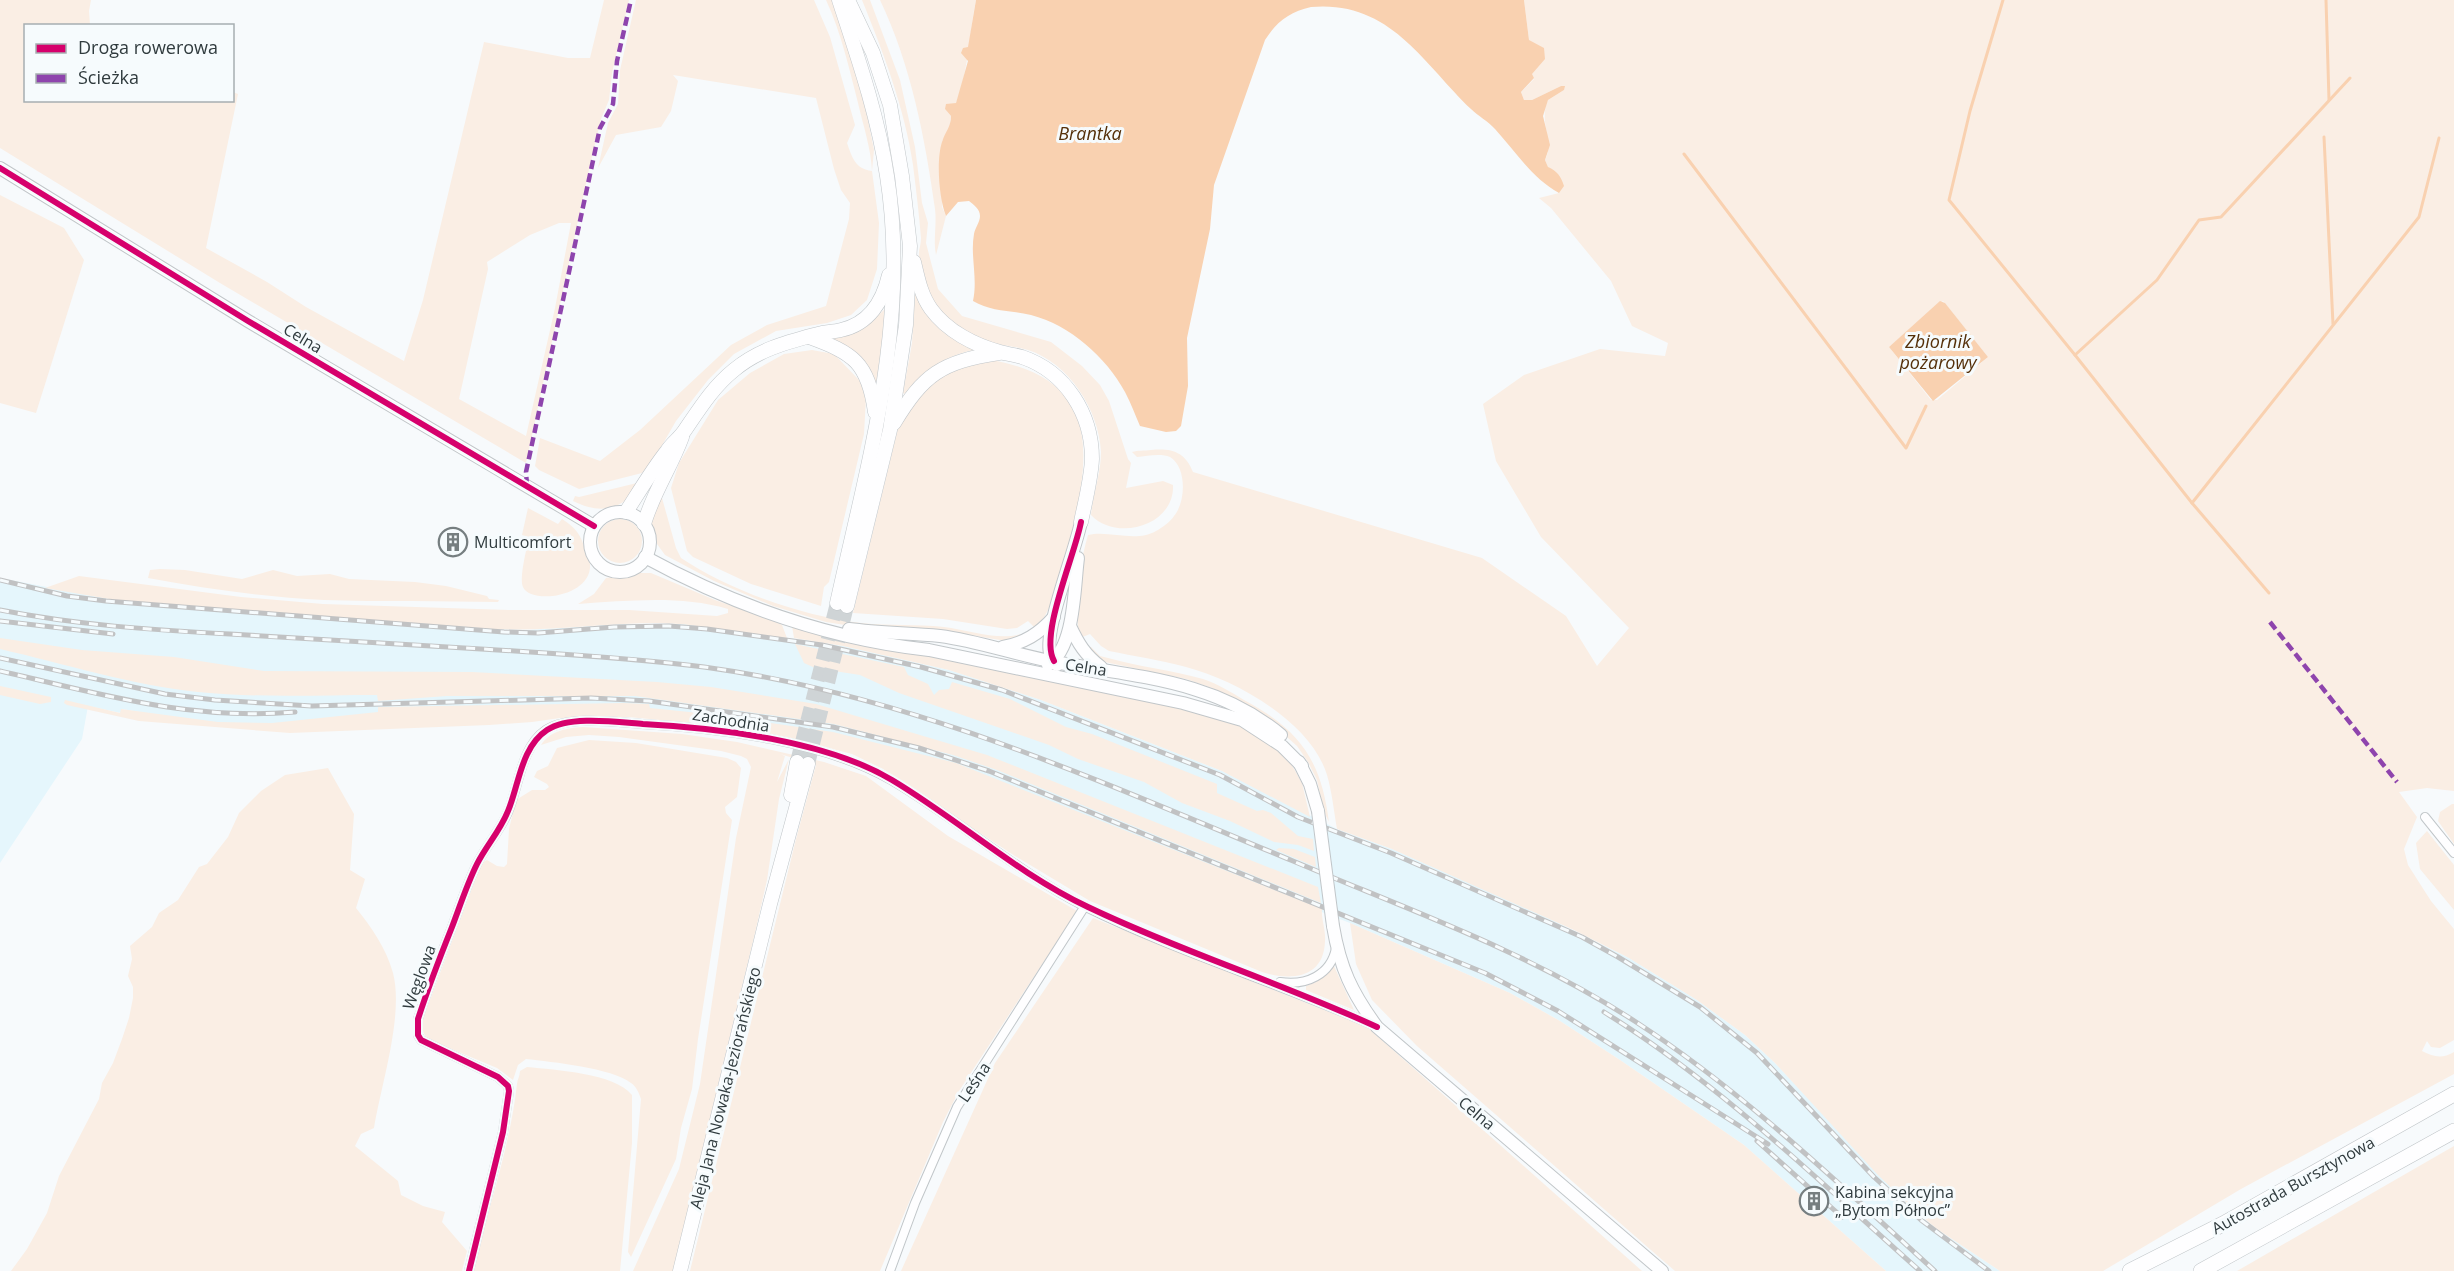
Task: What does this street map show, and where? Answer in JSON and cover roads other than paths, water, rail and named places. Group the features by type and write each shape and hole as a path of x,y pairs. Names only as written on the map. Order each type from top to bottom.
{"highway":[{"name":"Autostrada Bursztynowa","path":"2130,1271 2233,1219 2454,1094"},
{"name":"Autostrada Bursztynowa","path":"2201,1271 2454,1131"}],"main road":[{"path":"839,0 876,120 887,176 894,243 894,301 883,429"},
{"path":"842,604 906,325 909,246 902,177 890,105 873,53 848,0"},
{"path":"626,512 667,450 684,432 706,398 734,370 772,347 842,330 870,314 885,292 894,243"},
{"path":"909,246 923,295 939,318 967,339 1044,367 1061,381 1080,407 1088,427 1092,461 1080,528"},
{"path":"809,337 848,353 866,375 883,429"},
{"path":"883,429 911,395 943,367 964,358 1001,352"},
{"path":"644,524 684,432"},
{"name":"Aleja Jana Nowaka-Jeziorańskiego","path":"680,1271 770,904 802,763"}],"street":[{"name":"Celna","path":"0,168 248,321 594,526"},
{"path":"626,512 636,516 644,524 649,537 645,557 634,568 618,572 598,563 591,551 590,536 594,526 603,517 610,513 626,512"},
{"path":"1080,528 1054,617 1049,643 1050,654 1054,662 1067,674 1083,681"},
{"path":"1023,669 1045,667 1054,662 1063,647 1070,626 1080,528"},
{"name":"Celna","path":"645,557 715,593 806,624 893,646 929,650 1183,703 1242,720 1282,746 1302,766"},
{"path":"999,648 1018,644 1033,636 1054,617"},
{"name":"Celna","path":"806,624 885,633 940,636 1054,662 1108,670 1184,686 1240,706 1263,720 1291,747 1311,784 1318,812 1336,946 1346,979 1377,1028 1662,1271"},
{"path":"1070,626 1079,645 1089,657 1108,670"},
{"name":"Zachodnia","path":"546,730 566,722 694,727 751,735 847,760 892,780 1030,874 1085,906 1171,943 1262,978"},
{"name":"Węglowa","path":"469,1271 503,1132 508,1086 498,1077 421,1040 418,1035 418,1019 471,877 508,812 521,767 535,741 546,730"},
{"path":"2425,817 2454,854"},
{"name":"Leśna","path":"890,1271 915,1203 957,1107 1085,906"},
{"path":"1262,978 1296,984 1310,980 1319,975 1334,960 1336,946"},
{"path":"1262,978 1377,1028"}],"water":[{"name":"Brantka","path":"976,0 1524,0 1529,40 1544,48 1545,59 1532,74 1534,78 1521,92 1524,100 1532,100 1565,86 1564,90 1548,100 1543,116 1550,145 1545,160 1548,167 1562,179 1564,186 1559,193 1540,180 1492,126 1471,109 1403,38 1384,24 1363,14 1339,7 1311,7 1290,15 1274,28 1265,40 1214,185 1210,229 1187,338 1188,386 1181,426 1176,431 1166,432 1140,426 1117,379 1086,344 1059,326 1045,320 1031,315 987,307 973,301 975,284 973,242 980,214 969,201 958,202 946,216 939,169 940,150 951,120 951,116 945,109 946,104 956,103 968,61 961,53 963,48 968,47"},
{"name":"Zbiornik pożarowy","path":"1940,301 1945,303 1988,357 1933,401 1889,347"}],"waterway":[{"path":"2003,0 1970,111 1949,200 2192,503 2419,217 2439,138"},
{"path":"2326,0 2329,100"},
{"path":"2075,355 2157,280 2199,220 2221,217 2350,78"},
{"path":"2324,137 2333,324"},
{"path":"1684,154 1906,448 1926,406"},
{"path":"2192,503 2269,593"}],"tunnel":[{"path":"797,762 837,603"},
{"path":"808,764 847,606"}],"railway":[{"path":"0,580 67,596 106,601 504,632 538,633 614,627 669,626 707,629 822,645 921,667 1002,690 1220,775 1298,817 1391,853 1582,937 1618,957 1700,1007 1757,1053 1874,1177 1921,1220 1989,1271"},
{"path":"0,610 57,620 143,629 562,654 704,667 781,680 856,698 931,720 1077,772 1149,801 1424,915 1554,974 1636,1022 1715,1079 1790,1140 1935,1271"},
{"path":"0,621 113,634"},
{"path":"0,658 165,694 215,700 312,706 591,698 649,701 833,727 919,748 989,771 1485,973 1558,1011 1768,1144"},
{"path":"0,671 110,696 182,709 256,714 295,712"},
{"path":"1604,1012 1647,1040 1728,1102 1806,1168 1920,1271"},
{"path":"1757,1141 1842,1217"}],"place":[{"name":"Multicomfort","path":"453,542"},
{"name":"Kabina sekcyjna „Bytom Północ”","path":"1814,1201"}]}
